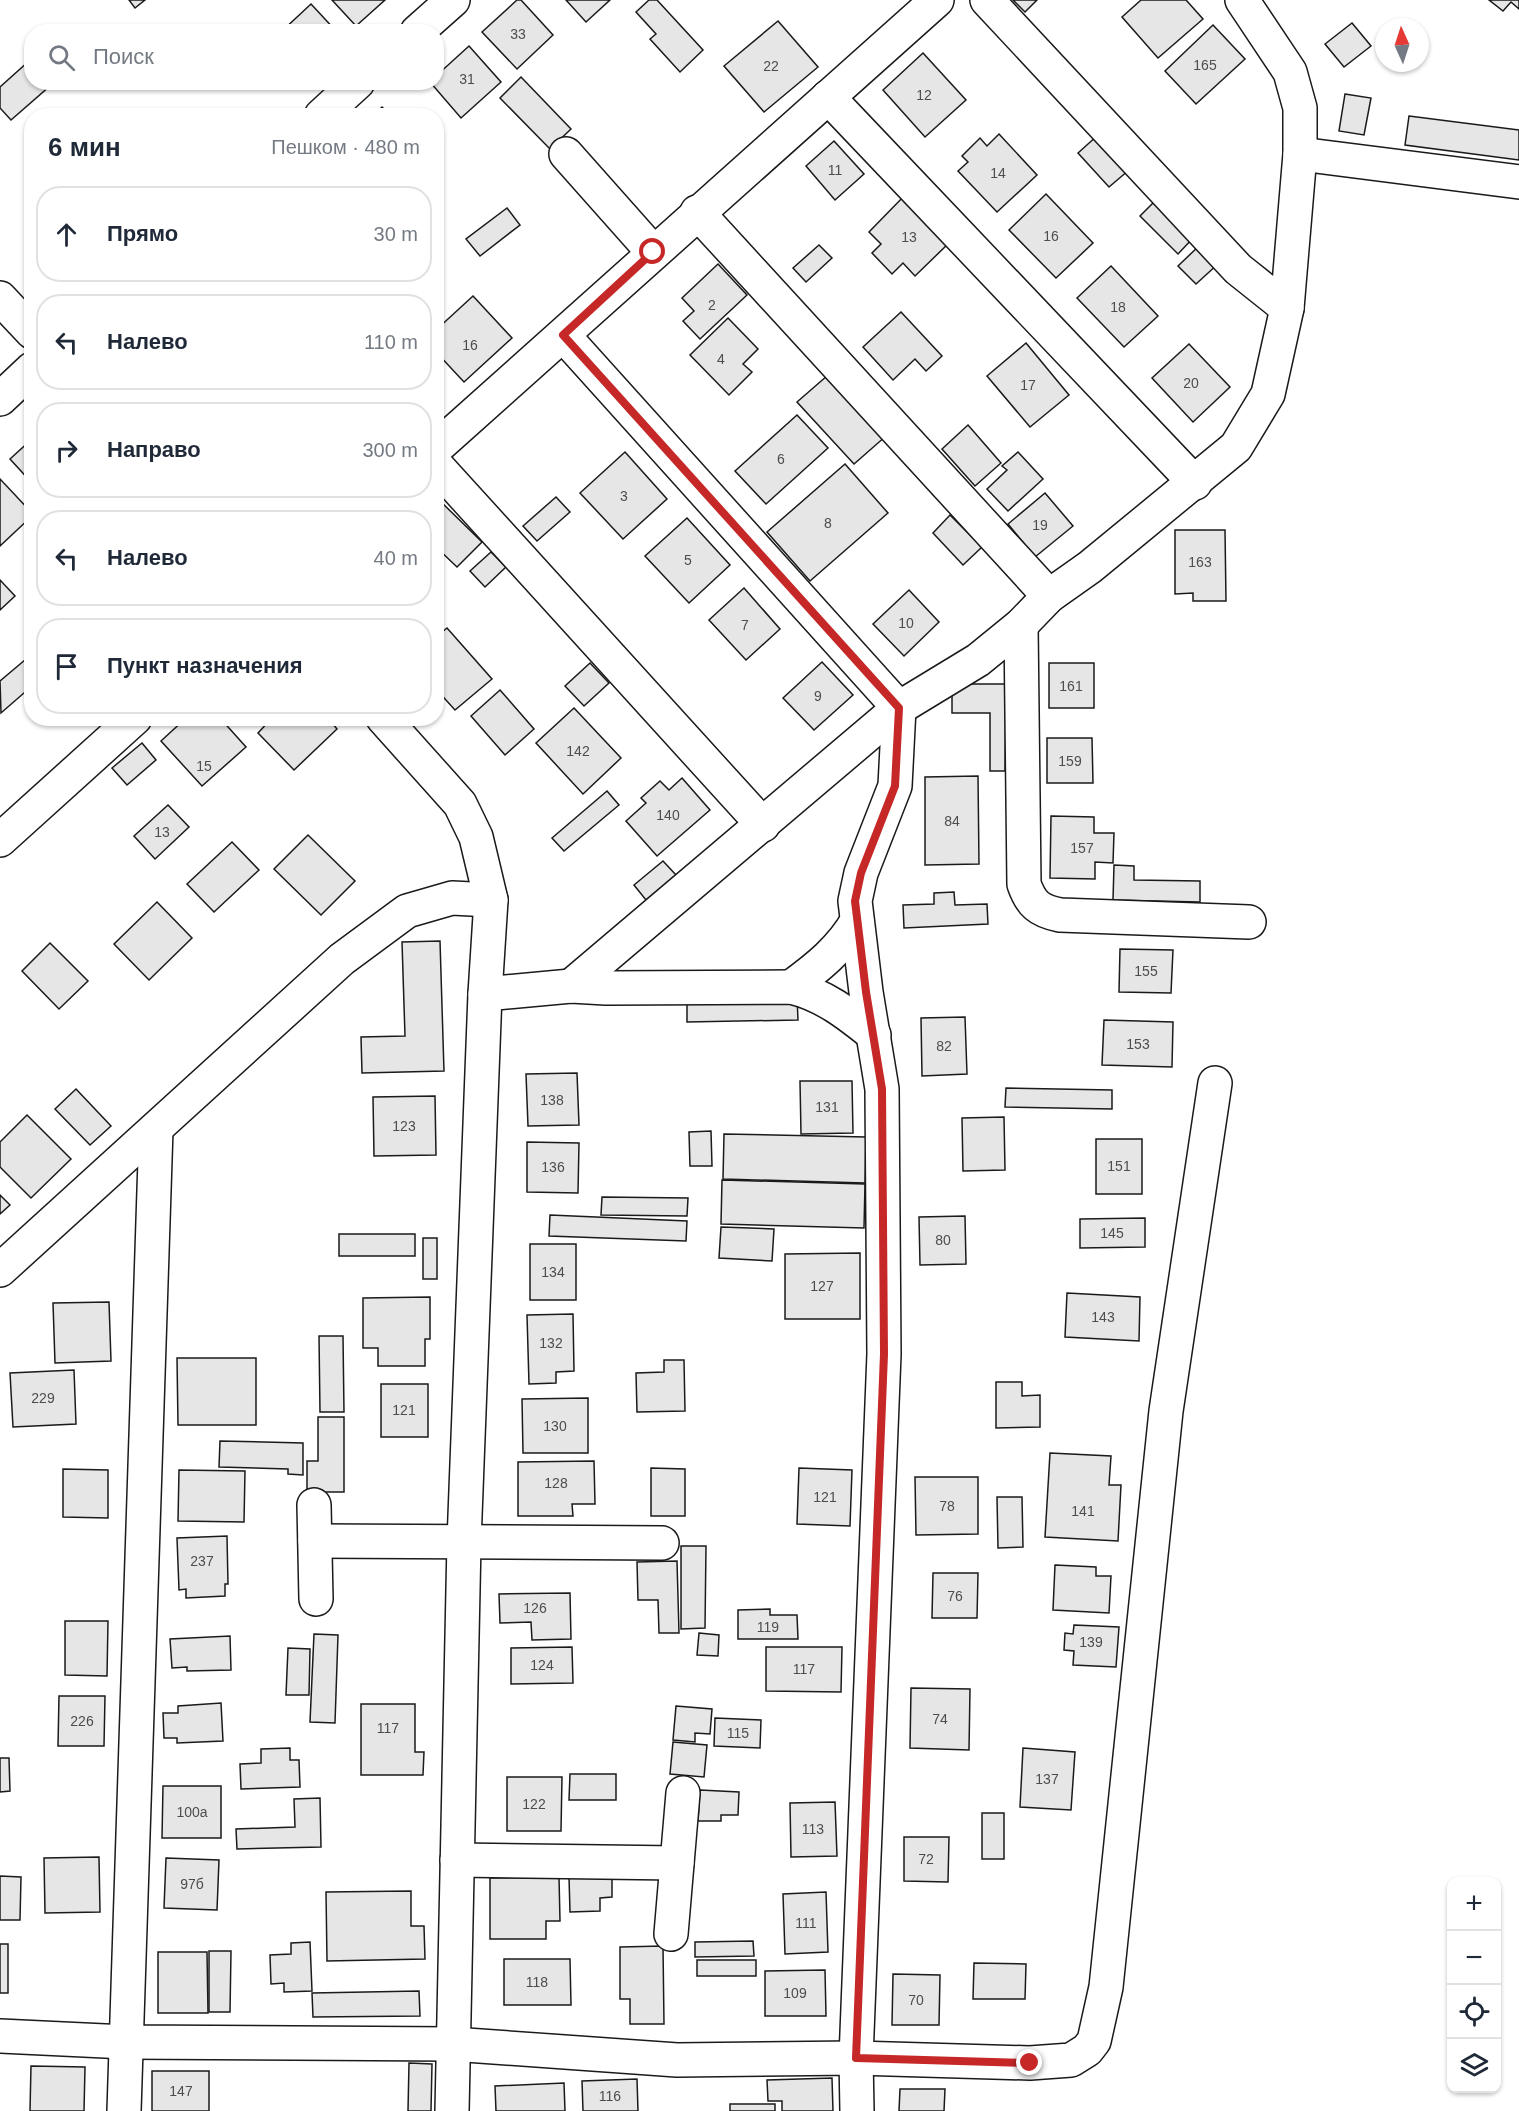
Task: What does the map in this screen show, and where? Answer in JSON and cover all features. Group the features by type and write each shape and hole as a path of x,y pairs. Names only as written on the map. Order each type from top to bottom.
{"street":[{"path":"426,24 453,0"},
{"path":"444,441 697,212 937,0"},
{"path":"987,0 1238,269 1287,308"},
{"path":"571,986 899,708 978,660 1021,625 1048,596 1090,567 1236,447 1268,394 1287,308 1300,154 1300,108 1290,72 1242,0"},
{"path":"330,108 349,90"},
{"path":"828,97 1195,483"},
{"path":"566,154 653,252"},
{"path":"1300,154 1519,182"},
{"path":"697,212 1048,596"},
{"path":"0,298 24,324"},
{"path":"563,335 899,708 895,786 861,873 855,901 882,1089 884,1354 856,2058 857,2111"},
{"path":"0,399 24,376"},
{"path":"444,474 763,825"},
{"path":"1021,625 1024,884 1030,901 1043,912 1060,915 1249,922"},
{"path":"0,840 126,726"},
{"path":"390,726 460,804 476,837 491,900 484,994 464,1542 452,2111"},
{"path":"0,1270 342,959 407,911 452,898 491,900"},
{"path":"791,987 848,937 857,921"},
{"path":"484,994 571,986 606,988 791,987 807,991 832,1004 874,1035"},
{"path":"0,2036 126,2042 452,2044 676,2060 856,2058 1030,2063 1071,2060 1080,2056 1094,2041 1106,1987 1166,1411 1215,1083"},
{"path":"124,2111 156,1129"},
{"path":"314,1505 316,1599"},
{"path":"315,1541 662,1543"},
{"path":"671,1934 683,1793"},
{"path":"457,1860 676,1863"}],"building":[{"path":"129,0 145,0 135,8"},
{"path":"332,0 385,0 358,24 354,24"},
{"path":"517,0 521,0 553,35 517,69 482,32"},
{"path":"566,0 610,0 586,22"},
{"path":"649,0 657,0 703,50 680,72 650,39 656,34 636,12"},
{"path":"1013,0 1037,0 1025,12"},
{"path":"1141,0 1186,0 1203,19 1158,58 1122,17"},
{"path":"1489,0 1519,0 1519,9 1511,2 1503,11"},
{"path":"311,4 330,24 290,24"},
{"path":"778,21 818,67 764,112 724,66"},
{"path":"1352,23 1371,46 1344,67 1325,44"},
{"path":"1213,25 1245,59 1196,104 1165,71"},
{"path":"469,46 501,82 461,118 437,90 444,90 444,69"},
{"path":"923,53 966,100 925,137 883,90"},
{"path":"24,65 24,90 45,90 11,120 0,108 0,87"},
{"path":"521,77 571,129 550,149 500,98"},
{"path":"1345,94 1371,98 1364,135 1339,131"},
{"path":"1409,116 1519,130 1519,160 1405,145"},
{"path":"999,134 1037,175 997,212 958,171 968,162 962,156 980,138 987,146"},
{"path":"1098,135 1129,170 1109,187 1078,153"},
{"path":"834,141 864,174 835,200 806,166"},
{"path":"1046,194 1093,243 1056,278 1009,230"},
{"path":"905,195 950,242 915,276 903,263 892,274 872,253 881,244 869,232"},
{"path":"1157,199 1194,237 1178,254 1140,216"},
{"path":"507,208 520,225 480,256 466,239"},
{"path":"1201,244 1219,263 1196,284 1178,266"},
{"path":"819,245 832,258 806,282 793,268"},
{"path":"718,264 747,295 700,339 683,321 694,311 682,298"},
{"path":"1111,266 1158,316 1124,347 1077,298"},
{"path":"473,296 512,338 464,382 444,361 444,323"},
{"path":"901,312 942,356 926,371 915,359 893,380 863,347"},
{"path":"728,318 758,349 743,364 752,372 729,395 690,355"},
{"path":"1026,343 1069,395 1030,427 987,376"},
{"path":"1189,344 1230,387 1193,422 1152,378"},
{"path":"835,369 886,436 854,464 797,402"},
{"path":"797,415 828,448 766,504 735,471"},
{"path":"968,425 1001,463 975,486 942,449"},
{"path":"24,446 24,474 10,459"},
{"path":"625,452 667,499 623,539 580,493"},
{"path":"1018,452 1043,479 1008,511 987,489 1007,470 1002,466"},
{"path":"845,464 888,513 810,581 767,532"},
{"path":"0,479 24,504 24,524 0,546"},
{"path":"1045,493 1073,526 1035,557 1008,524"},
{"path":"556,497 570,512 537,541 523,526"},
{"path":"444,505 482,542 457,567 444,555"},
{"path":"950,515 982,547 963,565 933,533"},
{"path":"687,518 730,565 689,603 645,556"},
{"path":"1175,530 1225,530 1226,601 1193,601 1193,593 1175,594"},
{"path":"491,552 506,567 485,587 470,571"},
{"path":"0,580 15,596 0,610"},
{"path":"744,588 780,629 746,660 709,620"},
{"path":"909,590 939,622 904,656 873,624"},
{"path":"447,628 492,679 455,710 444,698 444,630"},
{"path":"24,661 24,693 1,713 0,681"},
{"path":"822,662 853,695 814,730 783,698"},
{"path":"590,663 609,683 584,706 565,686"},
{"path":"1049,663 1094,663 1094,708 1049,708"},
{"path":"960,684 1006,684 1005,771 990,771 990,713 952,713 952,695"},
{"path":"500,690 534,729 505,755 471,716"},
{"path":"574,708 621,758 583,794 536,743"},
{"path":"177,726 227,726 246,747 202,786 161,741"},
{"path":"265,726 335,726 337,729 294,770 258,733"},
{"path":"1047,738 1092,738 1093,783 1047,783"},
{"path":"142,743 156,760 127,785 112,768"},
{"path":"978,776 979,864 925,865 925,777"},
{"path":"682,778 710,810 657,856 626,821 646,803 641,798 660,781 669,790"},
{"path":"607,791 619,805 564,851 552,838"},
{"path":"168,805 189,827 155,859 134,836"},
{"path":"1051,816 1094,817 1094,833 1114,833 1113,863 1095,862 1095,879 1050,878"},
{"path":"308,835 355,881 321,915 274,869"},
{"path":"232,842 259,870 214,912 187,884"},
{"path":"663,861 676,875 646,900 634,885"},
{"path":"1114,865 1134,866 1134,880 1200,881 1200,902 1113,900"},
{"path":"954,892 955,905 987,904 988,924 904,928 903,905 934,904 934,893"},
{"path":"157,902 192,938 149,980 114,944"},
{"path":"440,941 444,1071 362,1073 361,1037 405,1036 402,942"},
{"path":"50,943 88,981 59,1009 22,971"},
{"path":"1120,949 1173,950 1171,993 1119,992"},
{"path":"797,996 798,1020 687,1022 687,998"},
{"path":"965,1017 967,1074 922,1076 921,1018"},
{"path":"1104,1020 1173,1022 1172,1067 1102,1065"},
{"path":"577,1073 579,1125 528,1126 526,1074"},
{"path":"800,1081 852,1081 853,1133 801,1134"},
{"path":"1006,1088 1112,1090 1112,1109 1005,1107"},
{"path":"76,1089 111,1126 90,1145 55,1109"},
{"path":"435,1096 436,1155 374,1156 373,1097"},
{"path":"27,1115 71,1159 31,1198 0,1167 0,1142"},
{"path":"1004,1117 1005,1170 963,1171 962,1118"},
{"path":"711,1131 712,1166 690,1166 689,1132"},
{"path":"724,1134 866,1137 865,1183 723,1179"},
{"path":"1096,1139 1142,1139 1142,1194 1096,1194"},
{"path":"527,1142 579,1143 578,1193 527,1192"},
{"path":"722,1180 865,1184 864,1228 721,1224"},
{"path":"0,1195 10,1205 0,1214"},
{"path":"602,1197 688,1198 687,1216 601,1215"},
{"path":"550,1215 687,1221 686,1241 549,1236"},
{"path":"965,1216 966,1264 920,1265 919,1217"},
{"path":"1145,1218 1145,1247 1080,1248 1080,1219"},
{"path":"721,1227 774,1229 772,1261 719,1258"},
{"path":"339,1234 415,1234 415,1256 339,1256"},
{"path":"423,1238 437,1238 437,1279 423,1279"},
{"path":"530,1244 576,1244 576,1300 530,1300"},
{"path":"860,1253 860,1319 785,1319 785,1254"},
{"path":"1067,1293 1140,1297 1139,1341 1065,1337"},
{"path":"430,1297 430,1339 425,1339 425,1366 378,1366 378,1348 363,1348 363,1298"},
{"path":"109,1302 111,1361 55,1363 53,1303"},
{"path":"573,1314 574,1371 556,1372 556,1383 529,1384 527,1315"},
{"path":"319,1336 343,1336 344,1412 320,1412"},
{"path":"177,1358 256,1358 256,1425 178,1425"},
{"path":"664,1360 684,1360 685,1411 637,1412 636,1373 664,1372"},
{"path":"74,1370 76,1424 13,1427 10,1373"},
{"path":"996,1382 1022,1382 1022,1396 1040,1395 1040,1427 996,1428"},
{"path":"381,1384 428,1384 428,1437 381,1437"},
{"path":"588,1398 588,1453 523,1453 522,1399"},
{"path":"318,1417 344,1417 344,1492 307,1492 307,1461 318,1461"},
{"path":"220,1441 303,1443 303,1475 288,1474 288,1469 219,1467"},
{"path":"1050,1453 1111,1456 1109,1485 1121,1485 1118,1541 1045,1537"},
{"path":"594,1461 595,1504 572,1504 573,1516 518,1516 518,1462"},
{"path":"651,1468 685,1469 685,1516 651,1516"},
{"path":"799,1468 852,1470 850,1526 797,1524"},
{"path":"63,1469 108,1470 108,1518 63,1517"},
{"path":"179,1470 245,1471 244,1522 178,1521"},
{"path":"915,1477 978,1477 978,1534 916,1535"},
{"path":"997,1497 1022,1497 1023,1547 998,1548"},
{"path":"227,1536 228,1584 225,1584 225,1596 186,1598 186,1589 179,1590 177,1538"},
{"path":"681,1546 706,1546 705,1628 681,1629"},
{"path":"677,1561 679,1633 659,1633 658,1600 638,1600 637,1562"},
{"path":"1055,1565 1096,1567 1096,1576 1111,1576 1109,1613 1053,1610"},
{"path":"933,1573 978,1573 977,1618 932,1618"},
{"path":"570,1593 571,1639 532,1640 531,1622 500,1623 499,1594"},
{"path":"770,1609 770,1615 797,1615 798,1639 738,1639 738,1610"},
{"path":"65,1621 108,1621 107,1676 65,1675"},
{"path":"1074,1625 1119,1627 1116,1667 1073,1665 1074,1651 1064,1650 1065,1633 1073,1634"},
{"path":"699,1633 719,1635 718,1656 697,1655"},
{"path":"314,1634 338,1635 335,1723 310,1722"},
{"path":"230,1636 231,1670 187,1671 187,1667 172,1668 170,1639"},
{"path":"572,1647 573,1683 511,1684 511,1648"},
{"path":"766,1647 842,1647 841,1692 766,1691"},
{"path":"288,1648 310,1649 309,1695 286,1695"},
{"path":"911,1688 970,1689 969,1750 910,1748"},
{"path":"59,1696 105,1696 104,1746 58,1746"},
{"path":"221,1703 223,1741 177,1743 177,1738 164,1738 163,1713 178,1713 178,1706"},
{"path":"361,1704 415,1704 415,1752 424,1752 423,1775 361,1775"},
{"path":"676,1706 712,1709 710,1734 695,1733 695,1742 673,1740"},
{"path":"715,1718 761,1720 760,1748 714,1746"},
{"path":"673,1742 707,1745 704,1777 670,1774"},
{"path":"290,1748 290,1760 299,1760 300,1787 241,1789 240,1764 261,1763 261,1749"},
{"path":"1023,1748 1075,1752 1071,1810 1020,1807"},
{"path":"0,1758 9,1758 10,1791 0,1792"},
{"path":"570,1774 616,1774 616,1800 569,1800"},
{"path":"507,1777 562,1777 561,1831 507,1831"},
{"path":"163,1786 221,1786 221,1838 162,1838"},
{"path":"700,1790 739,1792 738,1815 721,1815 721,1821 698,1821"},
{"path":"320,1798 321,1847 237,1849 236,1829 295,1827 294,1799"},
{"path":"835,1802 837,1856 791,1857 790,1803"},
{"path":"982,1813 1004,1813 1004,1859 982,1859"},
{"path":"904,1837 949,1837 948,1882 904,1881"},
{"path":"99,1857 100,1912 45,1913 44,1858"},
{"path":"166,1858 219,1860 217,1910 164,1908"},
{"path":"0,1876 21,1877 20,1920 0,1920"},
{"path":"612,1876 612,1897 600,1898 600,1911 570,1912 569,1877"},
{"path":"559,1877 560,1921 546,1921 546,1939 490,1939 490,1878"},
{"path":"411,1891 411,1926 424,1926 425,1959 327,1961 326,1892"},
{"path":"826,1892 828,1952 785,1954 783,1894"},
{"path":"753,1941 754,1956 695,1957 695,1942"},
{"path":"310,1942 312,1991 284,1992 284,1983 271,1984 270,1955 291,1954 291,1943"},
{"path":"0,1944 8,1944 8,1993 0,1993"},
{"path":"663,1946 664,2024 630,2024 630,1999 620,1999 620,1947"},
{"path":"209,1951 231,1951 230,2012 209,2012"},
{"path":"158,1952 207,1952 208,2013 158,2013"},
{"path":"504,1959 570,1959 571,2005 504,2005"},
{"path":"697,1960 756,1960 756,1976 697,1976"},
{"path":"974,1963 1026,1964 1025,1999 973,1999"},
{"path":"825,1970 826,2016 765,2016 765,1971"},
{"path":"893,1974 940,1975 939,2025 892,2025"},
{"path":"419,1991 420,2016 313,2017 312,1993"},
{"path":"409,2063 432,2064 431,2111 408,2111"},
{"path":"31,2066 85,2067 84,2111 30,2111"},
{"path":"152,2071 209,2071 209,2111 152,2111"},
{"path":"832,2078 833,2111 782,2111 782,2101 768,2101 767,2080"},
{"path":"637,2079 638,2111 583,2111 582,2081"},
{"path":"564,2083 565,2111 496,2111 495,2086"},
{"path":"900,2089 945,2089 944,2111 899,2111"},
{"path":"730,2104 775,2104 775,2111 730,2111"}],"route":[{"path":"653,252 563,335 899,708 895,786 861,873 855,901 866,992 882,1089 884,1243 884,1354 856,2058 1030,2063"}]}
